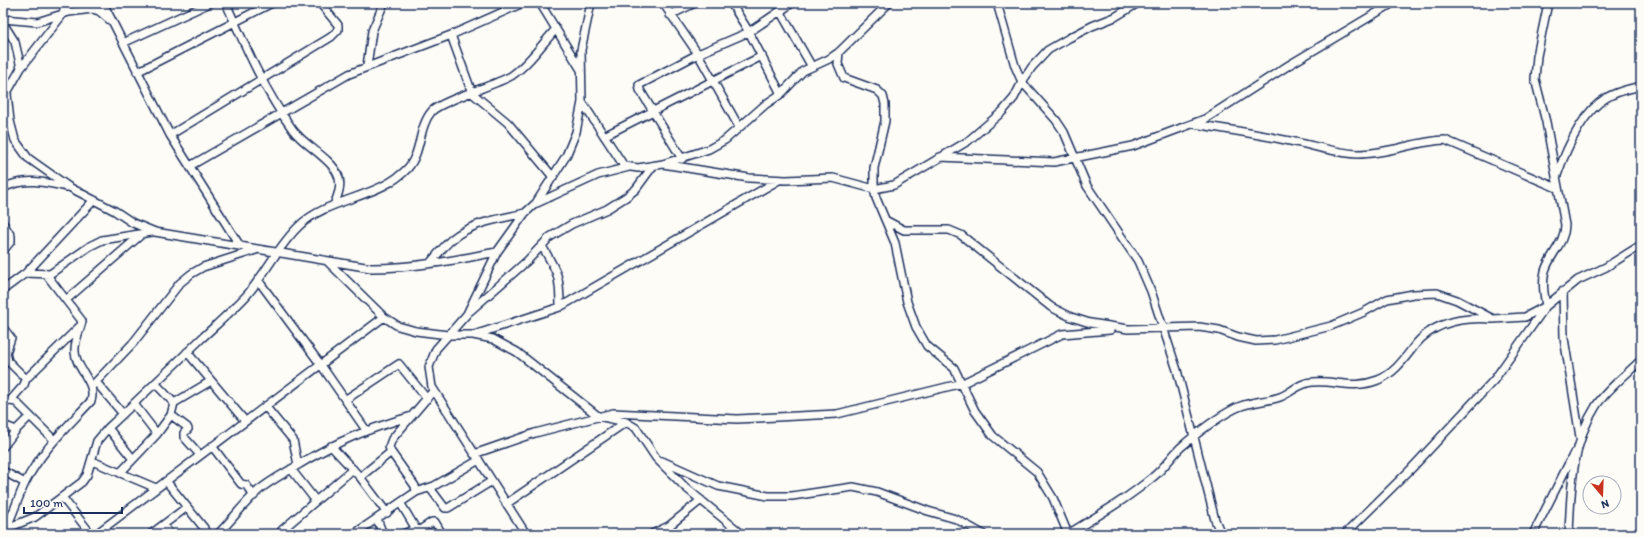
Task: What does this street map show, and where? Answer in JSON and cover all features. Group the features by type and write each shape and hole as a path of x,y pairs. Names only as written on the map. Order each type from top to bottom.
{"street":[{"path":"66,3 63,14 21,68 5,97 12,132 21,149 28,158 69,187 94,200 133,224 155,232 277,252 327,262 371,268 392,268 497,252"},
{"path":"103,3 170,136 240,246"},
{"path":"123,43 210,3"},
{"path":"226,3 262,78 282,114 300,139 330,164 338,173 340,188 334,205"},
{"path":"137,72 234,21 272,3"},
{"path":"170,136 262,78 331,37 338,30 338,25 320,3"},
{"path":"367,66 372,31 384,3"},
{"path":"190,166 282,114 323,88 367,66 451,35 523,3"},
{"path":"540,3 581,71"},
{"path":"467,314 497,252 525,213 536,203 554,177 566,156 576,132 582,102 582,50 591,3"},
{"path":"663,3 698,54 739,127"},
{"path":"670,15 695,3"},
{"path":"731,3 749,32 781,94"},
{"path":"682,159 640,90 639,85 698,54 749,32 792,3"},
{"path":"536,203 598,175 630,168 653,166 682,159 709,149 725,140 766,104 781,94 803,71 829,59 839,52 889,3"},
{"path":"997,3 1015,66 1022,82 1056,120 1070,144 1087,186 1138,261 1151,291 1164,328 1215,520 1221,534"},
{"path":"663,164 749,178 833,178 874,189 894,185 968,140 1002,112 1014,98 1022,82 1048,50 1092,26 1115,17 1138,3"},
{"path":"939,157 1022,162 1054,162 1076,159 1133,146 1194,124 1221,109 1289,65 1393,3"},
{"path":"1546,306 1543,284 1545,269 1565,234 1565,225 1546,122 1535,79 1537,56 1548,3"},
{"path":"3,19 37,22 63,14 92,9 99,11 114,24"},
{"path":"780,11 812,67"},
{"path":"4,28 17,47 21,68"},
{"path":"5,530 35,517 82,482 87,475 97,441 108,428 247,295 277,252 299,226 317,212 377,188 396,177 408,167 416,153 424,125 432,111 445,103 512,75 525,64 556,29"},
{"path":"451,35 472,93 508,123 554,177"},
{"path":"839,52 838,64 844,78 877,90 883,96 886,104 885,121 874,168 874,189 876,198 896,243 907,302 916,326 927,346 954,368 963,383 975,411 993,436 1037,472 1054,498 1068,534 1124,500 1155,476 1180,449 1194,437 1210,424 1237,407 1282,396 1301,385 1312,382 1363,385 1379,379 1395,369 1406,358 1415,345 1438,326 1470,317 1493,319 1525,317 1546,306"},
{"path":"604,136 762,56"},
{"path":"1556,179 1565,150 1594,108 1605,98 1622,90 1641,86"},
{"path":"582,102 618,158 624,166 630,168"},
{"path":"1194,124 1291,141 1343,153 1360,154 1427,141 1445,140 1557,188"},
{"path":"526,534 434,390 429,367 436,349 467,314 527,261 550,237 572,224 607,208 626,197 636,189 653,166"},
{"path":"473,335 560,307 779,179"},
{"path":"3,188 33,180 69,187"},
{"path":"5,286 26,273 94,200"},
{"path":"430,262 451,240 466,229 481,223 525,213"},
{"path":"887,221 904,230 949,230 961,235 1051,307 1090,324 1128,329"},
{"path":"3,223 11,236 11,241 3,251"},
{"path":"26,273 46,274 56,271 90,246 102,240 155,232"},
{"path":"66,300 143,233"},
{"path":"1344,534 1411,469 1494,380 1546,306 1578,280 1606,267 1641,245"},
{"path":"542,246 557,270 560,283 560,307"},
{"path":"5,530 25,483 54,440 91,401 94,384 133,343 180,283 203,267 258,249"},
{"path":"327,262 384,317 398,326 410,330 448,335 473,335 493,339 517,352 598,416 626,422 636,428 656,458 701,500 742,534"},
{"path":"46,274 80,316 82,321 75,352 94,384 123,414"},
{"path":"258,280 321,365 366,430"},
{"path":"1563,291 1564,338 1579,442 1572,478 1568,534"},
{"path":"354,534 401,504 416,492 430,488 477,457 535,433 613,413 737,419 837,414 963,383 1062,334 1199,326 1219,330 1238,337 1256,341 1274,340 1331,326 1364,312 1387,299 1413,294 1436,294 1458,300 1493,319"},
{"path":"96,534 384,317"},
{"path":"54,440 16,402 10,401 24,385 26,379 81,326"},
{"path":"3,328 11,338"},
{"path":"11,338 6,353 8,361 26,379"},
{"path":"3,345 11,338"},
{"path":"187,352 245,421"},
{"path":"1533,534 1597,405 1641,360"},
{"path":"345,400 399,364 427,399"},
{"path":"120,473 157,434 171,415 174,403 211,381"},
{"path":"155,383 174,403"},
{"path":"416,492 415,486 389,447 392,439 434,390"},
{"path":"134,404 157,434"},
{"path":"265,406 293,440 295,467 316,501"},
{"path":"171,415 187,427 184,437 200,455"},
{"path":"3,447 16,430 30,416"},
{"path":"218,534 259,490 295,467 331,446 366,430 412,416"},
{"path":"506,504 626,422"},
{"path":"3,425 16,430"},
{"path":"108,428 133,460"},
{"path":"212,446 239,482 246,484 254,496"},
{"path":"331,446 360,477 387,513"},
{"path":"360,477 391,452"},
{"path":"656,458 718,486 768,496 792,496 853,487 869,490 928,511 956,519 983,534"},
{"path":"92,461 156,488"},
{"path":"281,534 282,530 353,469"},
{"path":"3,471 25,483"},
{"path":"166,481 204,528 205,534"},
{"path":"430,488 445,508 448,508 492,481"},
{"path":"62,497 91,534"},
{"path":"652,534 669,526 701,500"},
{"path":"401,504 416,529"},
{"path":"151,534 187,507"},
{"path":"377,519 383,534"},
{"path":"403,534 416,529 420,530 432,522 435,522 442,534"},
{"path":"1350,534 1356,524"},
{"path":"163,525 170,534"}]}
